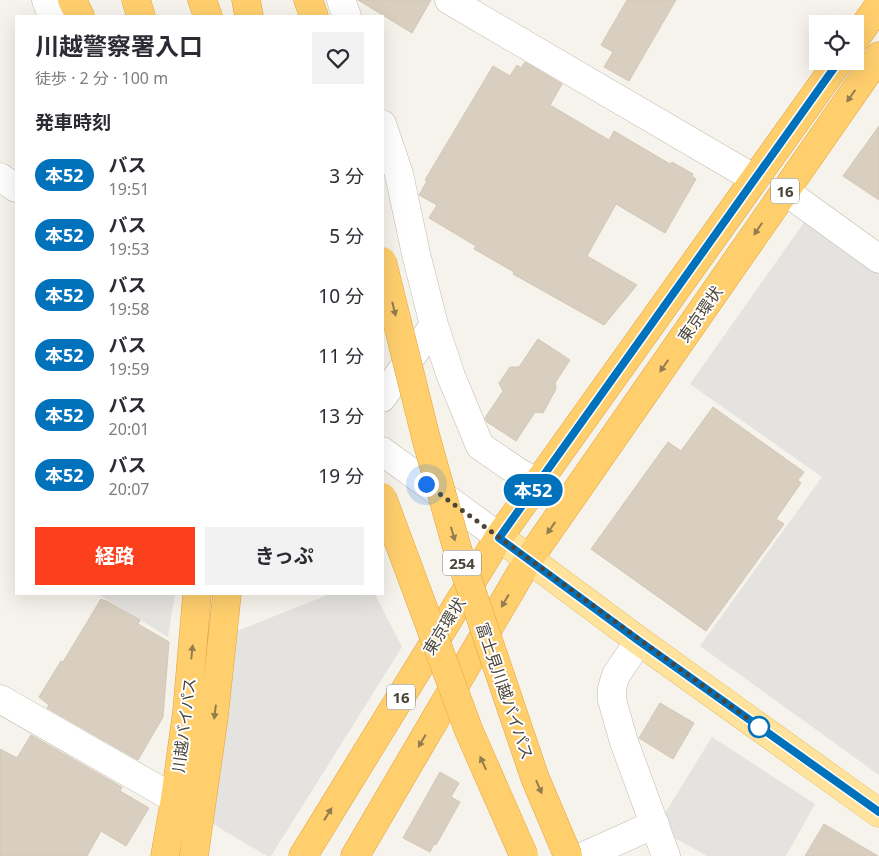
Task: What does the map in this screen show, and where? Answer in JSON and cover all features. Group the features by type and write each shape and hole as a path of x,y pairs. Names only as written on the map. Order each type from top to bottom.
{"highway":[{"path":"72,0 80,15"},
{"path":"136,0 141,15"},
{"path":"202,0 208,15"},
{"path":"246,0 249,15"},
{"path":"308,0 314,15"},
{"path":"864,26 879,5"},
{"name":"東京環状","path":"354,856 529,559 879,56"},
{"name":"東京環状","path":"303,856 499,538 833,70"},
{"name":"富士見川越バイパス","path":"384,269 426,438 457,548 535,778 568,856"},
{"path":"384,502 469,731"},
{"path":"384,549 469,731 524,856"},
{"name":"川越バイパス","path":"165,856 175,799 186,711 197,595"},
{"name":"川越バイパス","path":"194,856 214,716 227,595"}],"main road":[{"path":"499,538 639,641 879,812"}],"street":[{"path":"46,0 52,15"},
{"path":"341,0 347,15"},
{"path":"449,0 755,179"},
{"path":"384,130 400,174 416,254 434,326 451,376 480,446 538,483"},
{"path":"0,177 15,187"},
{"path":"784,191 879,259"},
{"path":"384,395 434,326"},
{"path":"384,452 499,538"},
{"path":"639,641 616,675 612,688 612,700 624,742 666,856"},
{"path":"0,699 175,799"},
{"path":"584,856 655,824"}],"shaded area":[{"path":"805,221 879,273 879,775 700,646 822,477 690,384"},
{"path":"100,595 175,595 168,637"},
{"path":"327,595 376,595 402,647 271,856 267,856 211,823 237,631"},
{"path":"712,737 815,804 786,856 707,856 669,835 662,818"}],"building":[{"path":"358,0 431,0 412,33"},
{"path":"627,0 676,0 629,81 604,67 613,52 601,45"},
{"path":"525,62 562,84 550,105 609,140 614,131 670,164 672,162 693,174 692,176 696,179 665,233 616,204 587,256 637,285 604,325 513,274 514,272 474,249 476,246 429,218 437,205 419,195 427,181 425,180 493,66 510,76 517,65 521,68"},
{"path":"879,126 879,200 843,176"},
{"path":"538,339 570,360 555,383 556,389 543,413 535,412 516,441 487,422 485,418 503,391 499,383 510,367 519,367"},
{"path":"713,407 804,472 798,480 801,483 776,519 784,524 706,631 591,549 668,442 681,451"},
{"path":"101,599 140,620 138,624 169,642 163,717 138,760 47,708 49,705 39,697 61,661 63,662"},
{"path":"660,703 694,723 673,759 639,738"},
{"path":"31,735 122,787 120,791 149,808 126,846 101,831 87,856 0,856 0,749 17,758"},
{"path":"440,772 459,783 451,797 460,802 436,845 434,844 430,852 403,838"},
{"path":"824,824 878,856 805,856"}],"bus line":[{"name":"本52","path":"833,70 499,538 639,641 879,812"}],"route":[{"path":"426,484 639,641 761,728 759,727"}]}
